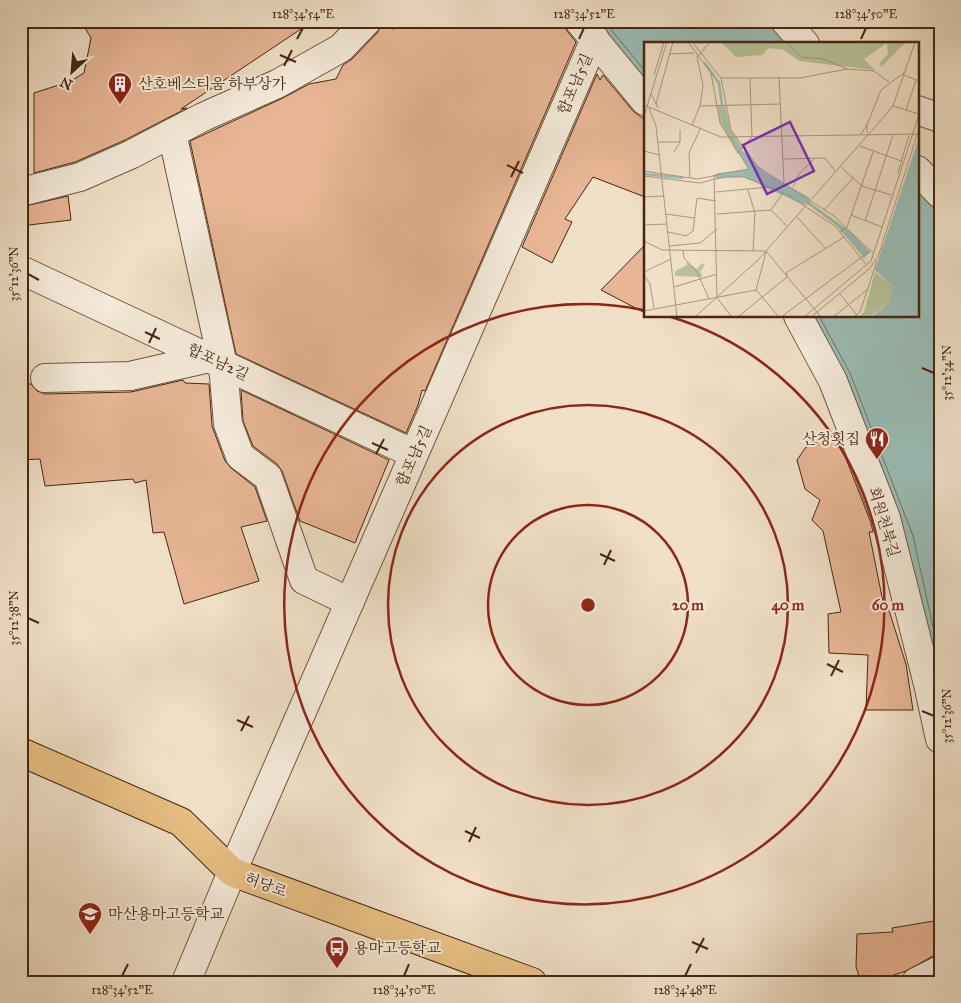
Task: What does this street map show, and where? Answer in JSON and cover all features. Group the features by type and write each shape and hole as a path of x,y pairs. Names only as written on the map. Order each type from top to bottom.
{"main road":[{"name":"허당로","path":"21,752 181,822 232,872 532,982"}],"street":[{"path":"21,192 80,177 132,154 203,117 277,84 341,48 367,21"},
{"path":"785,21 803,42"},
{"path":"587,30 644,100"},
{"name":"합포남5길","path":"186,982 414,454 587,30"},
{"path":"918,110 940,118"},
{"path":"172,133 228,424 240,456 268,477 304,580 350,602"},
{"path":"918,171 940,194"},
{"name":"합포남2길","path":"21,270 414,454"},
{"name":"회원천북길","path":"799,318 833,381 886,518 928,684 940,740"},
{"path":"45,378 130,376 216,362"},
{"path":"916,982 940,970"}],"water":[{"path":"579,21 785,21 803,42 644,42 644,100"},
{"path":"918,171 940,194 940,745 895,543 799,318 918,318"}],"building":[{"name":"산호베스티움 하부상가","path":"81,21 313,21 181,109 187,108 125,140 75,162 34,173 34,93 71,81 84,73 91,38"},
{"path":"382,21 391,21 392,29 427,21 564,21 567,31 576,42 425,391 422,390 406,433 236,354 190,141 309,84 336,79 343,65 352,59 378,32"},
{"path":"597,74 600,80 603,75 633,111 644,119 644,197 593,177 565,219 572,222 552,263 522,247"},
{"path":"68,196 71,220 21,226 21,207"},
{"path":"644,246 644,312 601,290"},
{"path":"183,380 185,383 209,384 212,426 225,461 255,487 267,521 241,527 259,581 184,604 164,532 153,533 146,480 135,483 133,479 45,486 40,459 21,460 21,384 31,384 37,391 45,394 131,392"},
{"path":"241,390 389,460 355,543 300,521 282,471 277,464 253,446 243,421"},
{"path":"836,433 871,523 873,532 869,532 883,602 886,601 906,664 913,710 866,710 868,655 829,653 828,614 841,612 823,531 812,520 820,500 805,489 797,460 806,447"},
{"path":"940,920 940,955 933,956 906,971 891,976 892,982 861,982 856,967 857,934 893,932 892,928"}],"place":[{"name":"산호베스티움 하부상가","path":"120,105"},
{"name":"산청횟집","path":"877,460"},
{"name":"마산용마고등학교","path":"90,935"},
{"name":"용마고등학교","path":"337,969"}]}
